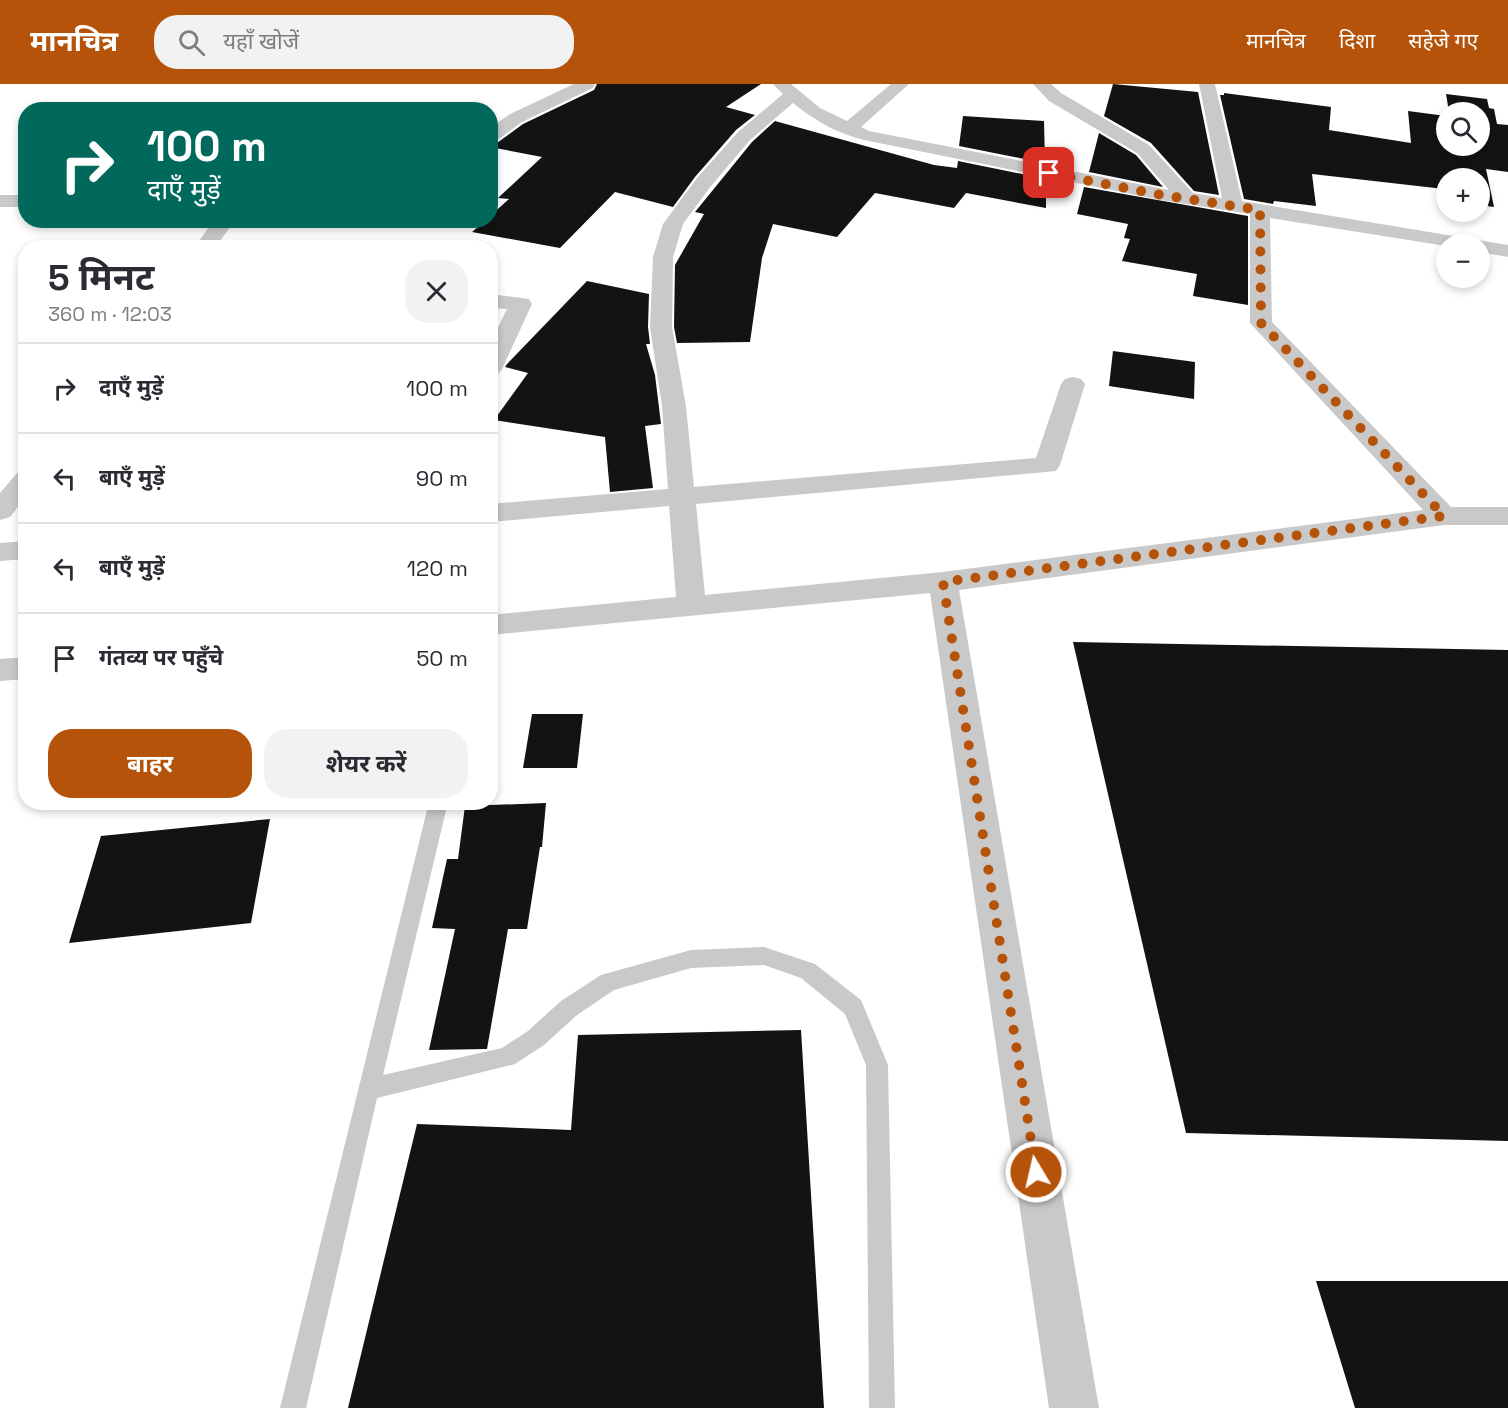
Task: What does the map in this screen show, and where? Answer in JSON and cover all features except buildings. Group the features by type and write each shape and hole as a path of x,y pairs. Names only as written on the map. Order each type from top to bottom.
{"street":[{"path":"498,131 516,118 587,84"},
{"path":"848,129 901,84"},
{"path":"1041,84 1055,97 1143,149 1187,198"},
{"path":"1207,84 1233,206"},
{"path":"691,606 674,406 661,327 663,258 673,224 704,182 787,89 814,112 864,135 1187,198 1436,238"},
{"path":"0,201 18,201"},
{"path":"1260,210 1261,323 1444,516"},
{"path":"1490,248 1508,251"},
{"path":"498,302 521,304 498,352"},
{"path":"498,512 1047,465 1073,384"},
{"path":"0,511 18,489"},
{"path":"498,624 943,582 1444,516 1502,520"},
{"path":"0,552 18,551"},
{"path":"943,582 1074,1408"}],"lane":[{"path":"293,1408 368,1089 438,810"},
{"path":"368,1089 507,1057 536,1038 569,1008 608,982 691,959 764,956 808,971 853,1007 877,1065 882,1408"}],"route":[{"path":"1036,1172 943,582 1444,516 1261,323 1260,210 1161,195 1049,173"}]}
